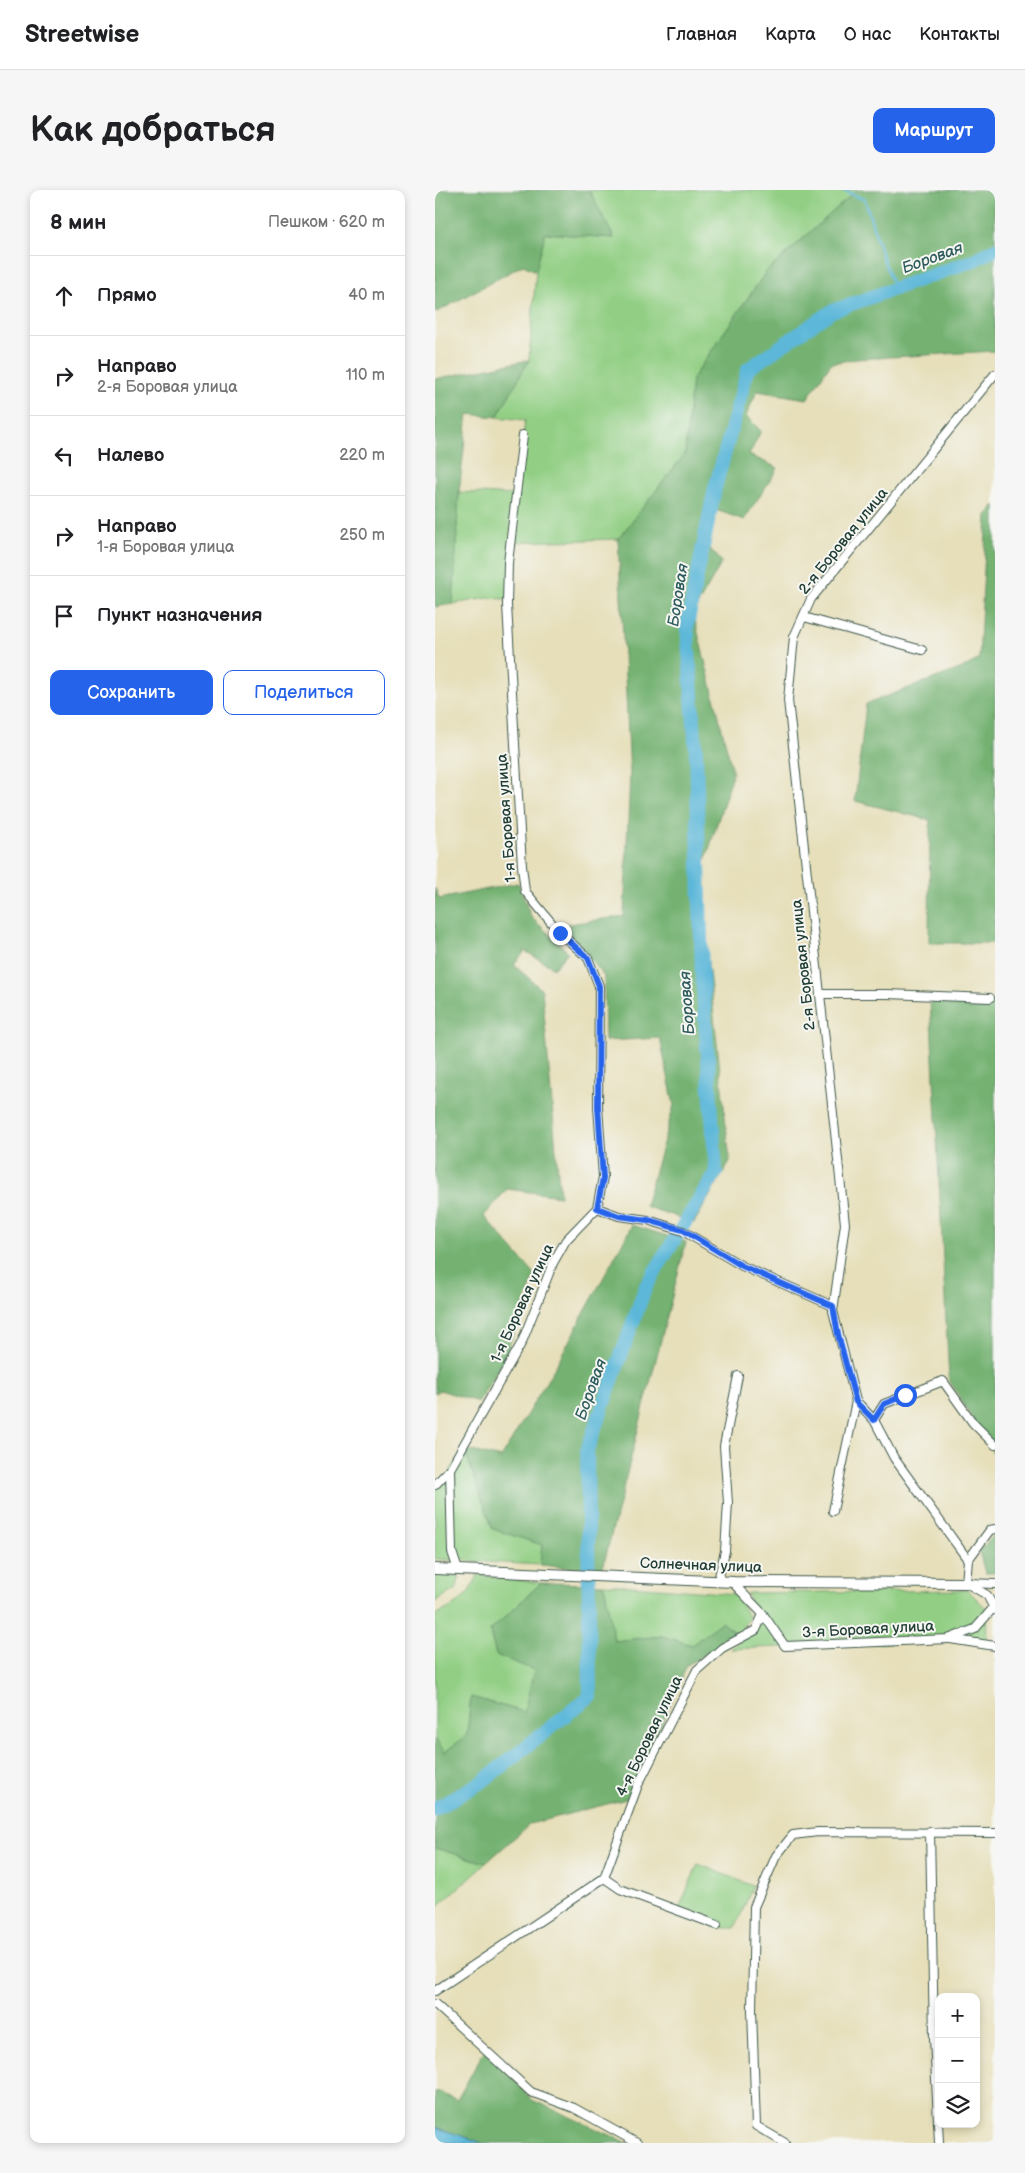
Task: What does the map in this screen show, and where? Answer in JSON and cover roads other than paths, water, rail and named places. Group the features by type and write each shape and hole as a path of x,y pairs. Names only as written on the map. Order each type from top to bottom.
{"street":[{"name":"2-я Боровая улица","path":"856,1402 838,1334 833,1306 845,1224 788,700 794,638 811,600 995,374"},
{"name":"1-я Боровая улица","path":"435,1485 450,1469 522,1342 553,1263 566,1240 597,1208 603,1178 598,1107 599,986 588,958 560,933 525,891 522,866 507,605 508,563 523,435"},
{"path":"803,616 922,650"},
{"path":"820,994 887,994 991,998"},
{"path":"597,1208 619,1216 648,1220 683,1230 742,1266 833,1306"},
{"path":"718,1581 725,1551 728,1503 723,1446 738,1376"},
{"path":"874,1420 884,1404 943,1381 973,1423 995,1445"},
{"path":"856,1402 874,1420 894,1458 968,1560"},
{"path":"833,1511 856,1402"},
{"path":"450,1469 452,1552 458,1570"},
{"path":"966,1583 968,1560 990,1530 995,1528"},
{"name":"Солнечная улица","path":"435,1569 732,1582 966,1583"},
{"name":"3-я Боровая улица","path":"732,1582 763,1614 785,1646 947,1639 975,1629 994,1608"},
{"path":"966,1583 995,1584"},
{"path":"966,1583 987,1595 994,1608"},
{"name":"4-я Боровая улица","path":"604,1878 637,1785 697,1670 721,1648 756,1630 763,1614"},
{"path":"947,1639 995,1646"},
{"path":"785,2143 756,2126 753,2020 754,1907 776,1856 793,1835 818,1832 930,1831 995,1833"},
{"path":"930,1831 934,2037 939,2143"},
{"path":"435,1991 604,1878 620,1889 717,1925"},
{"path":"435,2004 531,2092 574,2108 637,2143"}],"water":[{"path":"435,2127 483,2143 435,2143"}],"waterway":[{"path":"843,190 865,200 882,256 895,289"},
{"name":"Боровая","path":"435,1809 483,1781 590,1696 587,1450 646,1286 716,1172 702,975 696,752 687,625 715,488 748,369 832,311 972,261 995,249"}]}
